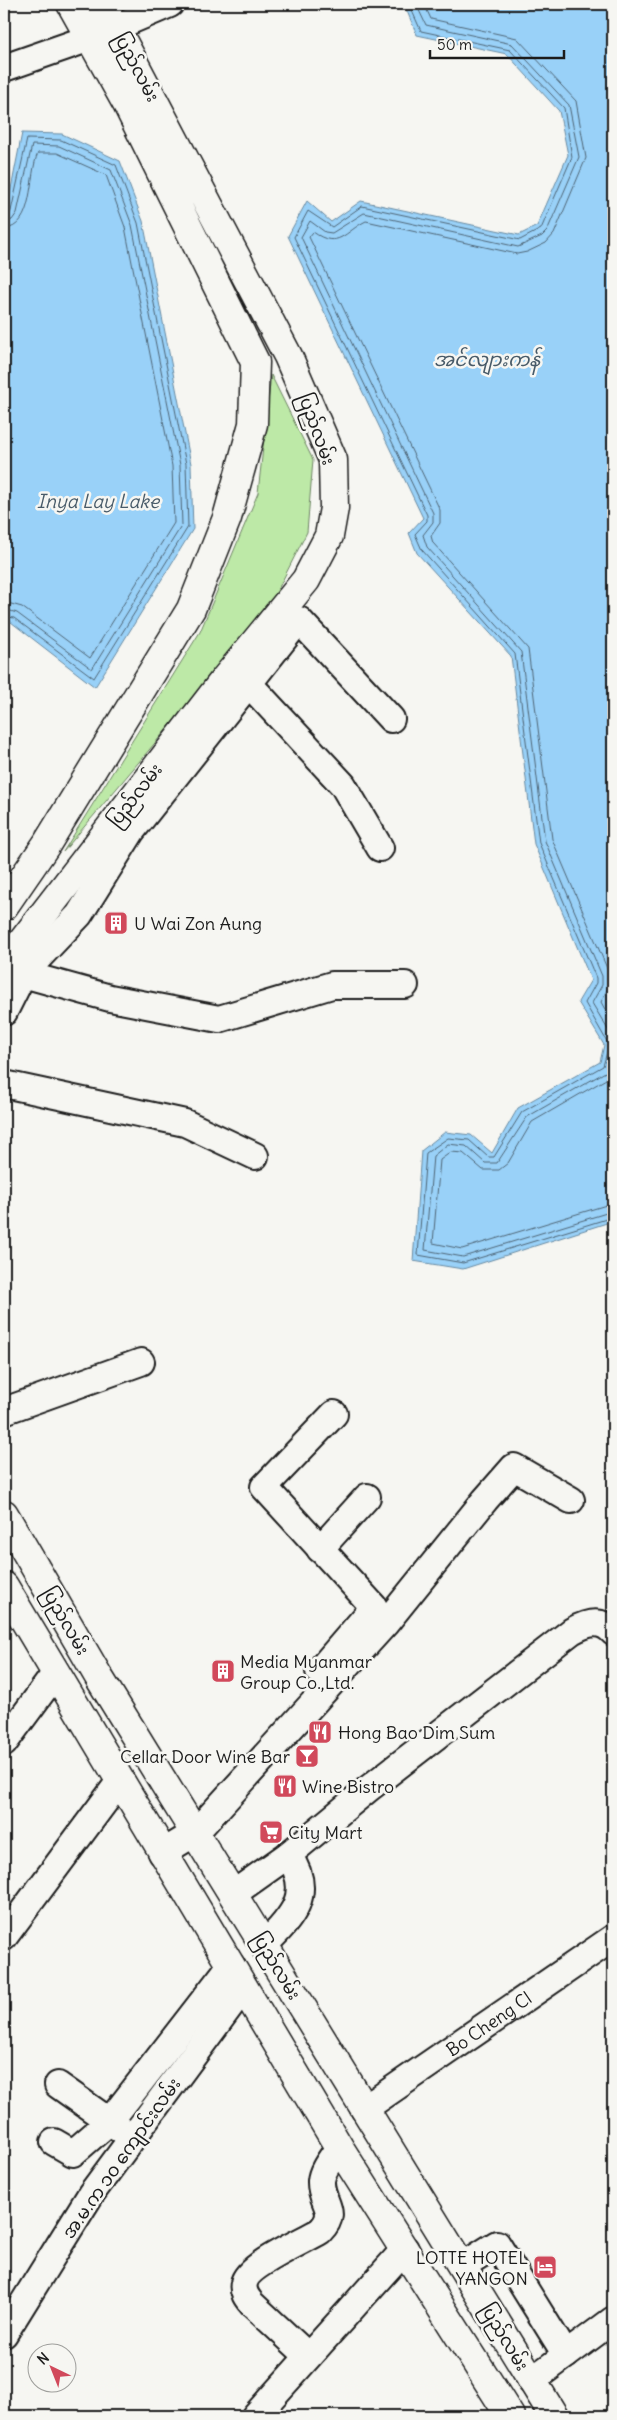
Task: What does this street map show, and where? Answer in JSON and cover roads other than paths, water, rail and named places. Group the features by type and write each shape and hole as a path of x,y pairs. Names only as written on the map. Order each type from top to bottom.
{"highway":[{"name":"ပြည်လမ်း","path":"13,974 15,951 237,683 306,580 329,536 334,508 333,460 288,356 140,100 90,38 71,4"},
{"name":"ပြည်လမ်း","path":"4,906 46,845 191,609 227,518 253,424 255,362 140,100 110,15"},
{"name":"ပြည်လမ်း","path":"4,1514 100,1679 554,2416"},
{"name":"ပြည်လမ်း","path":"4,1586 339,2146 505,2409"},
{"path":"238,1976 270,1956"},
{"path":"505,2409 531,2381"}],"street":[{"path":"4,68 90,38 110,15 170,4"},
{"path":"380,848 343,785 237,683 299,620 392,719"},
{"path":"4,1012 13,974 110,998 220,1019 332,985 405,985"},
{"path":"4,1084 185,1123 255,1156"},
{"path":"4,1411 141,1362"},
{"path":"191,1827 374,1607 264,1486 334,1414"},
{"path":"162,1853 191,1827 385,1624 514,1467 571,1500"},
{"path":"320,1549 367,1497"},
{"path":"233,1894 288,1855 368,1789 572,1631 594,1622 608,1627 613,1632"},
{"path":"4,1743 55,1674"},
{"path":"4,1937 120,1780"},
{"path":"270,1956 282,1928 295,1910 301,1887 297,1868 288,1855"},
{"name":"Bo Cheng Cl","path":"364,2109 613,1938"},
{"path":"54,2142 73,2152 110,2121 238,1976"},
{"name":"အ.မ.က ၁၀ ကျောင်းလမ်း","path":"4,2334 91,2194 132,2138 238,1976"},
{"path":"58,2085 132,2138"},
{"path":"308,2356 252,2304 245,2295 244,2282 253,2269 320,2231 328,2223 330,2213 322,2189 321,2179 339,2146"},
{"path":"462,2266 497,2244 566,2355"},
{"path":"256,2416 405,2249"},
{"path":"531,2381 613,2320"}],"water":[{"name":"အင်လျားကန်","path":"404,4 613,4 613,1221 463,1269 413,1261 421,1151 445,1132 471,1135 492,1153 518,1108 600,1062 604,1045 578,1002 591,980 534,844 511,656 417,553 409,533 423,518 288,236 307,201 331,222 361,201 519,235 537,226 568,155 559,111 507,54 417,35"},
{"name":"Inya Lay Lake","path":"22,133 62,134 120,161 143,221 191,464 193,529 95,687 11,622 4,620 4,213 7,209"}],"place":[{"name":"U Wai Zon Aung","path":"116,923"},
{"name":"Media Myanmar Group Co.,Ltd.","path":"223,1671"},
{"name":"Hong Bao Dim Sum","path":"320,1732"},
{"name":"Cellar Door Wine Bar","path":"307,1756"},
{"name":"Wine Bistro","path":"285,1786"},
{"name":"City Mart","path":"271,1832"},
{"name":"LOTTE HOTEL YANGON","path":"545,2267"}]}
